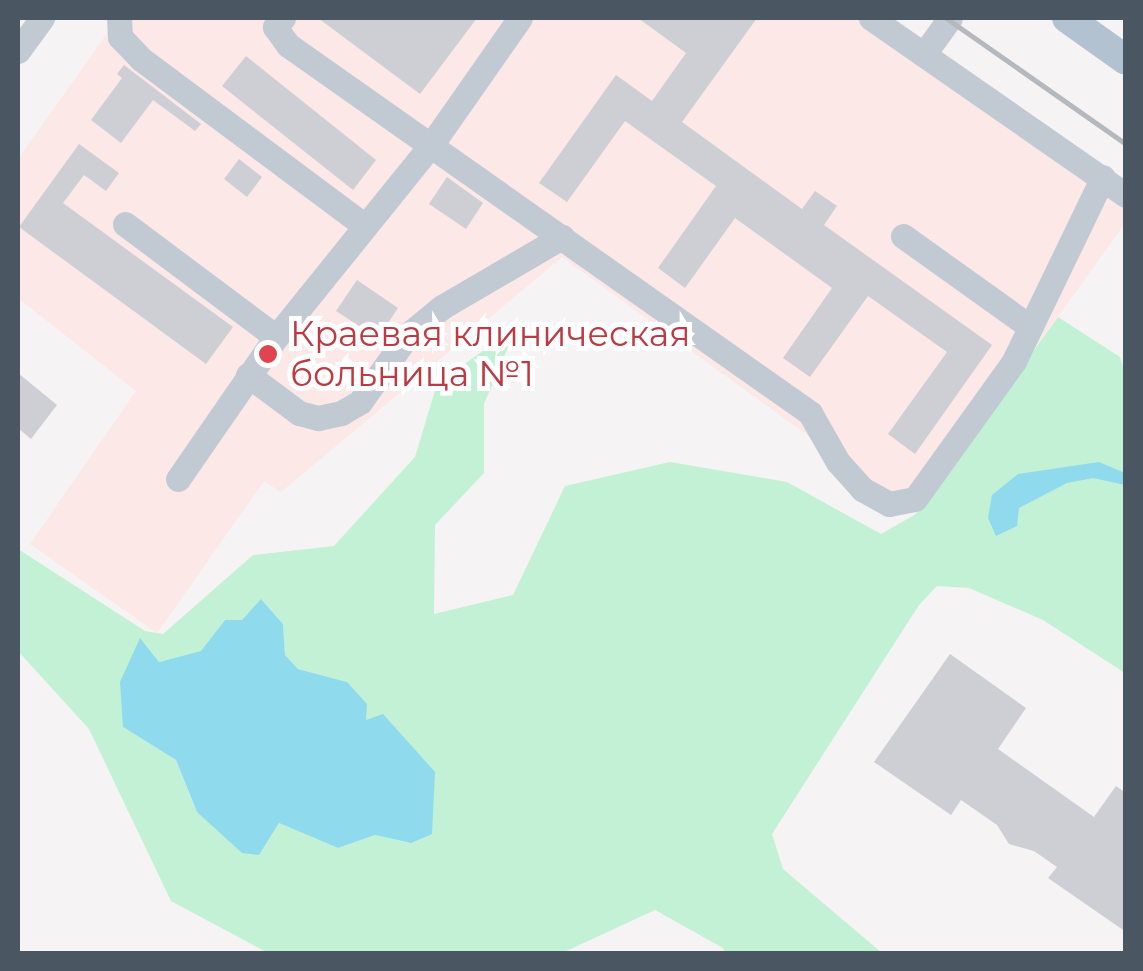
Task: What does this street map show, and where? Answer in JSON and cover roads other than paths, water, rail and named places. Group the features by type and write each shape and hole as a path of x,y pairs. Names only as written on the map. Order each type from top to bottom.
{"main road":[{"path":"1066,18 1126,60"}],"lane":[{"path":"18,51 42,18"},
{"path":"119,18 120,38 141,59 365,226"},
{"path":"871,18 1126,195"},
{"path":"924,54 950,18"},
{"path":"178,480 276,337 430,145 515,19"},
{"path":"274,21 288,45 810,413 838,462 862,488 889,504 914,500 1014,362 1103,176"},
{"path":"125,224 276,337"},
{"path":"903,236 1030,327"},
{"path":"248,375 299,413 318,418 342,413 360,402 408,335 442,307 562,238"}],"water":[{"path":"1099,462 1125,473 1125,485 1093,478 1067,483 1019,508 1017,526 996,536 988,518 992,495 1018,474"},
{"path":"261,599 283,624 285,655 298,669 347,682 367,704 366,720 383,714 435,772 432,834 411,843 375,835 338,848 279,823 259,855 242,853 197,812 176,760 123,727 120,682 140,638 159,662 201,651 225,620 242,620"}],"railway":[{"path":"946,18 1126,144"}],"place":[{"name":"Краевая клиническая больница №1","path":"268,354"}]}
